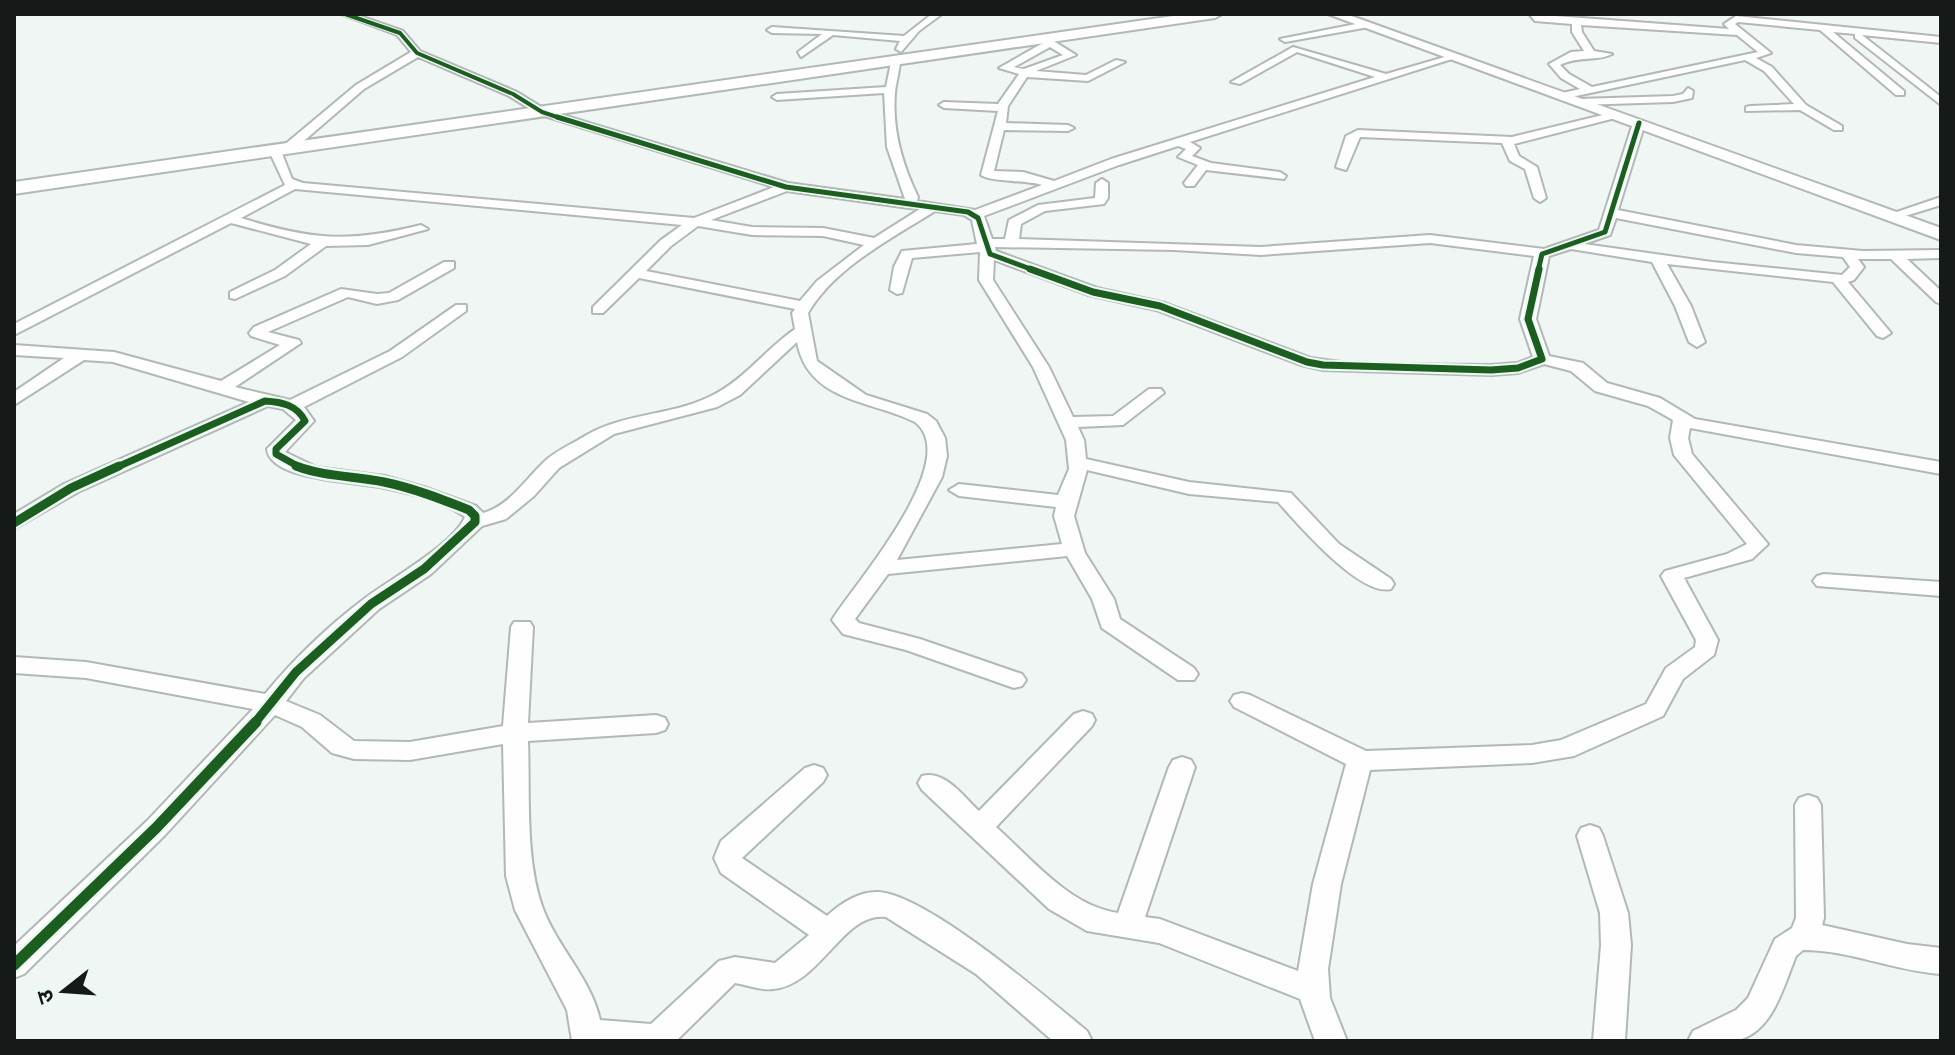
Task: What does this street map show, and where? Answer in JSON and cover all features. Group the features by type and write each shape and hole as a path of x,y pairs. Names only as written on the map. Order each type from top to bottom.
{"main road":[{"path":"994,45 1189,14"},
{"path":"14,188 542,112 904,51 1047,41 1215,14"},
{"path":"1334,14 1562,96 1584,96 1615,115 1941,234"}],"street":[{"path":"345,14 400,33 417,53 494,86 542,112 786,187 975,215 1179,143 1452,56"},
{"path":"909,204 912,197 900,174 891,140 888,90 904,51 938,14"},
{"path":"1533,14 1535,18 1576,22 1833,36"},
{"path":"1653,14 1660,27"},
{"path":"1732,16 1941,39"},
{"path":"1584,96 1766,53 1729,24 1732,16"},
{"path":"1732,16 1941,39"},
{"path":"1576,22 1577,32 1591,54"},
{"path":"1285,39 1366,25"},
{"path":"1822,27 1900,93"},
{"path":"772,30 831,32 904,51"},
{"path":"801,54 831,32"},
{"path":"1858,36 1941,102"},
{"path":"1054,185 1023,176 987,175 1002,107 1025,73 1072,54 1047,41 1004,68 1025,73 1076,78 1095,75 1120,62"},
{"path":"1236,82 1296,49 1383,76"},
{"path":"292,186 282,173 281,150 360,87 417,53"},
{"path":"1607,54 1566,56 1554,64 1584,96 1673,99 1688,96 1688,91"},
{"path":"1748,58 1771,72 1802,107 1838,128"},
{"path":"1044,65 1095,75"},
{"path":"777,97 888,90"},
{"path":"944,105 1002,107"},
{"path":"1750,109 1802,107"},
{"path":"1342,167 1352,136 1358,133 1509,140 1615,115"},
{"path":"897,290 907,254 1011,244 1174,246 1270,251 1430,239 1544,253 1600,235 1612,213 1639,123"},
{"path":"998,126 1068,128"},
{"path":"1509,140 1507,142 1514,158 1531,167 1540,198"},
{"path":"1179,143 1194,148 1184,157 1204,161 1204,166"},
{"path":"1204,166 1280,176"},
{"path":"1190,183 1204,166"},
{"path":"1011,244 1014,223 1031,208 1070,207 1099,201 1102,198 1102,183"},
{"path":"14,330 292,186 695,222 752,231 813,231 877,243"},
{"path":"598,310 666,243 695,222 786,187"},
{"path":"1892,216 1941,201"},
{"path":"933,207 846,265 803,306 800,313 809,361 815,370 860,399 921,418 930,425 936,438 938,456 933,477 882,568 843,620 844,625 912,644 1014,680"},
{"path":"1612,213 1750,242 1848,254 1941,254"},
{"path":"975,215 986,247 984,278 1041,367 1075,440 1079,463 1065,502 1064,516 1081,567 1103,599 1110,623 1186,674"},
{"path":"229,218 280,235 323,242 370,244 421,229"},
{"path":"235,295 280,273 323,242"},
{"path":"1568,245 1838,279 1849,277 1856,268 1848,254"},
{"path":"986,247 1093,292 1160,306 1307,362 1328,367 1364,370 1496,369 1535,364 1542,359 1577,367 1601,387 1654,402 1682,420 1941,468"},
{"path":"1542,359 1528,319 1539,260 1544,253"},
{"path":"1894,254 1941,299"},
{"path":"1657,258 1683,306 1697,342"},
{"path":"226,388 228,383 293,343 260,335 257,333 260,330 346,292 377,299 393,297 449,265"},
{"path":"636,273 687,286 719,287 803,306"},
{"path":"1838,279 1883,333"},
{"path":"290,407 396,354 461,308"},
{"path":"14,965 108,878 271,704 296,672 371,604 424,569 475,522 499,515 527,492 552,464 608,430 711,403 734,391 802,331"},
{"path":"14,350 114,357 298,409 305,421 276,449 282,460 312,470 422,491 469,510 475,516 475,522"},
{"path":"14,400 80,355"},
{"path":"1066,422 1117,421 1155,393"},
{"path":"14,523 71,488 265,401"},
{"path":"1242,701 1363,761 1555,752 1655,710 1674,674 1706,650 1707,640 1672,576 1744,555 1758,544 1683,455 1679,438 1682,420"},
{"path":"1079,463 1189,488 1284,497 1332,548 1383,584"},
{"path":"959,490 1065,502"},
{"path":"882,568 1019,557 1073,549"},
{"path":"1824,581 1941,589"},
{"path":"522,627 515,733 520,876 529,910 582,1008 589,1038 657,1039 729,970 743,969 770,977 780,975 795,967 860,906 870,902 892,906 986,965 1076,1041"},
{"path":"14,665 86,670 271,704 311,721 341,746 354,750 410,751 515,733 656,724"},
{"path":"979,828 1083,720"},
{"path":"1331,1041 1313,990 1313,969 1327,884 1356,769 1363,761"},
{"path":"1128,926 1182,767"},
{"path":"814,775 731,849 728,858 731,865 830,934"},
{"path":"931,783 1059,901 1079,915 1097,922 1160,931 1313,990"},
{"path":"1803,937 1810,918 1808,805"},
{"path":"1590,836 1614,913 1616,945 1609,1041"},
{"path":"1704,1041 1747,1020 1759,1008 1791,941 1803,937 1824,938 1905,958 1941,961"}],"cycle path":[{"path":"345,14 400,33 417,53 513,94 542,112 786,187 968,212 978,218 990,254 1093,292 1160,306 1307,362 1340,367 1505,370 1531,365 1542,359 1528,319 1542,254 1605,232 1639,123"},
{"path":"14,523 71,488 265,401 295,408 305,421 276,449 276,454 287,462 313,472 406,488 469,510 475,516 475,522 424,569 371,604 296,672 249,731 156,828 14,965"}]}
